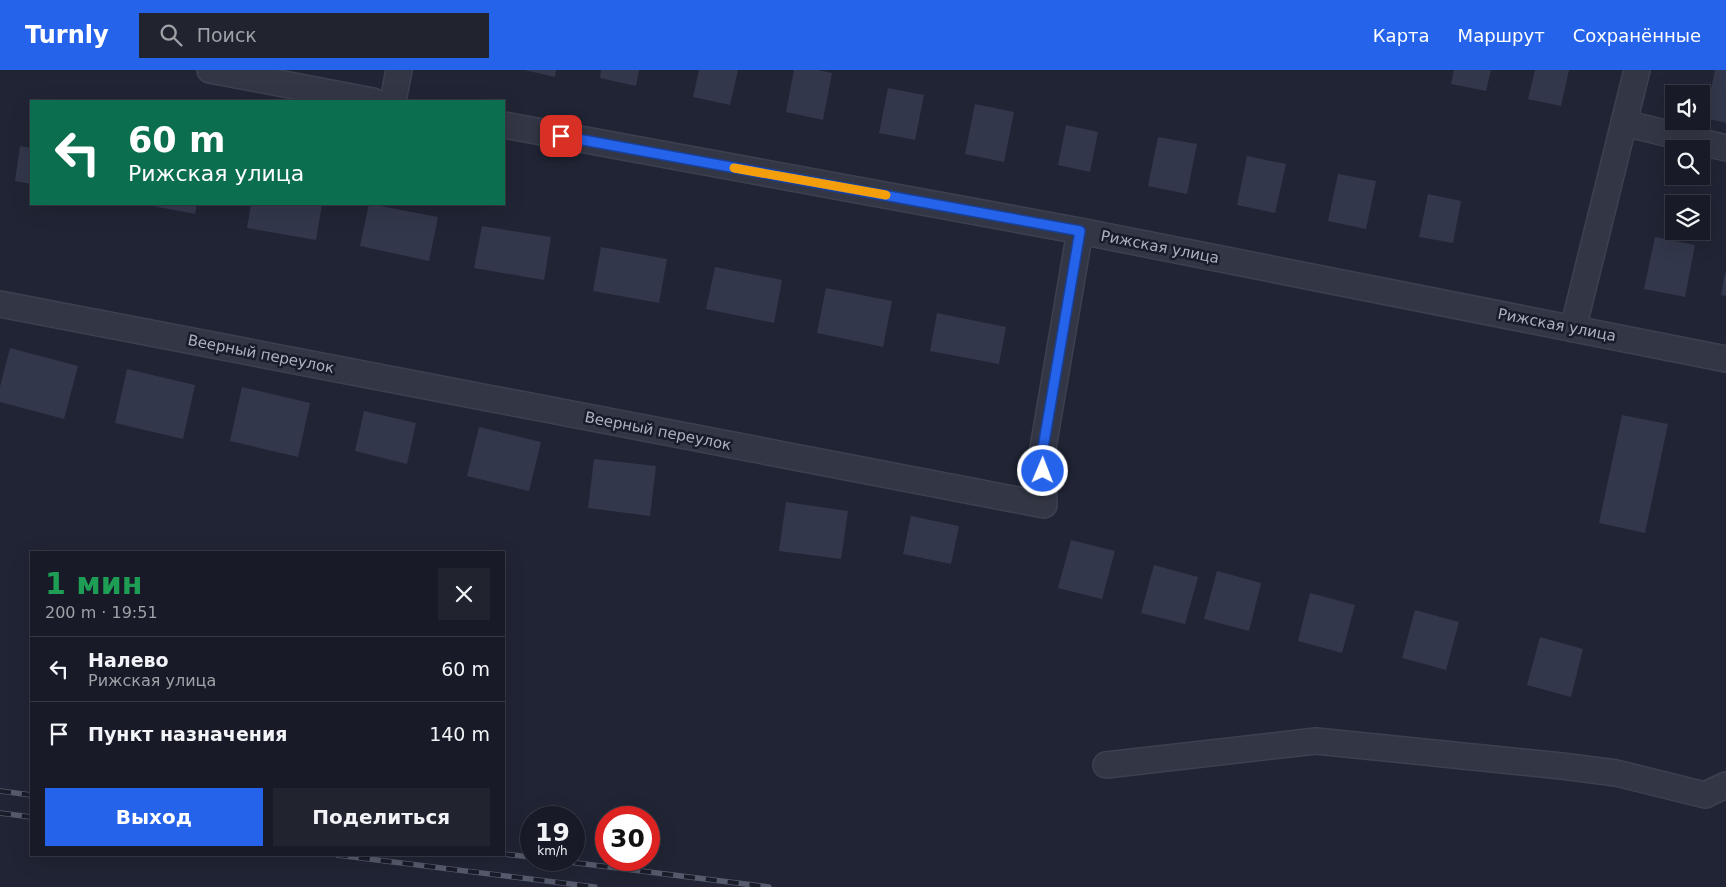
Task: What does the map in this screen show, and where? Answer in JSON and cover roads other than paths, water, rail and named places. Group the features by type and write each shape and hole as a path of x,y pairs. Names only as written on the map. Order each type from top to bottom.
{"street":[{"path":"210,70 368,100"},
{"path":"393,100 400,70"},
{"path":"1573,329 1637,70"},
{"path":"1624,123 1726,148"},
{"name":"Рижская улица","path":"505,125 1080,231 1726,359"},
{"name":"Веерный переулок","path":"0,304 1044,505 1042,454 1080,231"},
{"path":"1106,766 1316,741 1616,773 1705,795 1726,785"}],"railway":[{"path":"0,791 30,795"},
{"path":"0,813 30,817"},
{"path":"505,854 520,856"},
{"path":"345,856 595,887"},
{"path":"585,864 769,887"}]}
